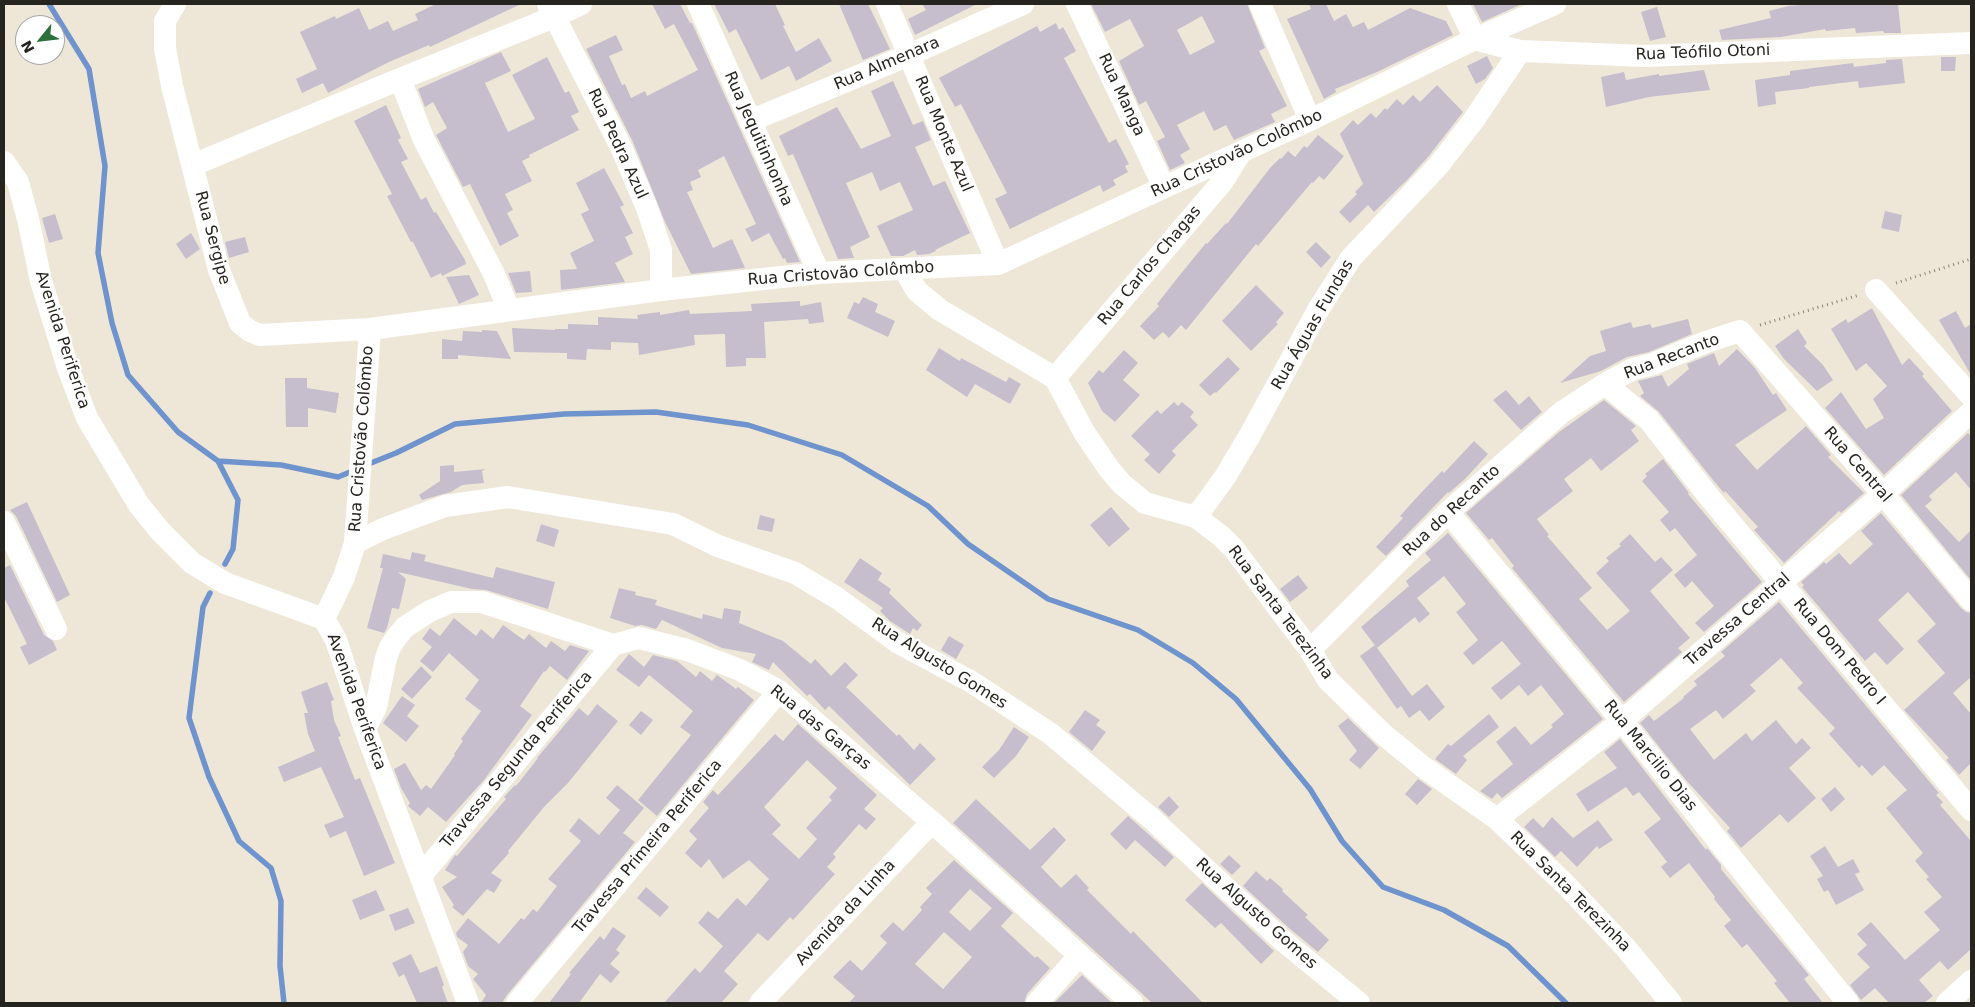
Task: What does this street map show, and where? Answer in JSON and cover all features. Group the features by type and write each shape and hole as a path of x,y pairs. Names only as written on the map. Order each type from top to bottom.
{"street":[{"path":"193,165 400,79 551,10 581,4"},
{"name":"Rua Jequitinhonha","path":"698,4 819,274"},
{"name":"Rua Monte Azul","path":"887,4 998,264"},
{"name":"Rua Almenara","path":"750,121 909,55 1023,4"},
{"name":"Rua Manga","path":"1077,4 1164,187"},
{"path":"1260,4 1310,120"},
{"path":"1458,4 1475,39"},
{"name":"Rua Cristovão Colômbo","path":"324,619 344,577 355,543 370,329 661,290 819,274 998,264 1310,120 1475,39 1555,4"},
{"name":"Rua Pedra Azul","path":"551,10 620,147 647,208 661,250 661,290"},
{"name":"Rua Sergipe","path":"170,12 165,48 172,86 219,270 240,323 250,331 260,335 370,329"},
{"name":"Rua Teófilo Otoni","path":"1475,39 1520,51 1646,56 1971,43"},
{"name":"Rua Águas Fundas","path":"1196,517 1225,476 1245,443 1318,310 1351,258 1438,166 1473,121 1520,51"},
{"path":"400,79 424,140 492,272 509,310"},
{"name":"Rua Carlos Chagas","path":"1055,378 1223,181 1241,152"},
{"name":"Avenida Periferica","path":"4,162 18,182 28,218 41,280 68,368 87,418 139,505 161,532 192,563 225,583 324,619 336,640 365,729 468,1003"},
{"path":"904,270 917,291 940,310 1055,378"},
{"path":"1876,290 1971,396"},
{"name":"Rua Recanto","path":"1605,384 1634,369 1653,364 1706,342 1740,331"},
{"name":"Rua Central","path":"1740,331 1883,494 1971,600"},
{"name":"Rua Santa Terezinha","path":"1055,378 1084,432 1109,469 1122,484 1145,502 1196,517 1234,548 1310,650 1328,680 1383,734 1422,766 1497,819 1566,885 1625,947 1671,1003"},
{"name":"Rua do Recanto","path":"1310,650 1448,512 1562,412 1605,384"},
{"name":"Rua Dom Pedro I","path":"1605,384 1649,420 1710,498 1971,810"},
{"name":"Travessa Central","path":"1497,819 1622,721 1883,494 1971,412"},
{"name":"Rua Algusto Gomes","path":"355,543 383,529 445,506 508,497 673,524 718,546 795,573 837,598 897,642 970,681 1051,734 1153,820 1281,939 1359,1003"},
{"name":"Rua Marcilio Dias","path":"1448,512 1622,721 1848,1003"},
{"path":"4,522 56,629"},
{"path":"365,729 376,707 386,658 393,642 406,628 430,611 451,602 482,602 613,645"},
{"name":"Rua das Garças","path":"613,645 639,638 687,650 740,670 779,691 932,822 1132,1003"},
{"name":"Travessa Segunda Periferica","path":"421,876 613,645"},
{"name":"Travessa Primeira Periferica","path":"517,1003 779,691"},
{"name":"Avenida da Linha","path":"760,1003 932,822"},
{"path":"1036,1003 1079,956"},
{"path":"1948,1003 1971,981"}],"path":[{"path":"1740,331 1971,259"}],"building":[{"path":"436,4 521,4 430,47 429,45 389,62 328,93 323,83 302,93 296,79 317,69 300,32 335,16 336,19 359,8 369,30 388,21 393,31 418,20 415,14"},
{"path":"652,4 680,4 690,23 692,23 800,262 787,263 769,233 752,242 745,229 756,224 724,156 698,170 701,177 690,182 693,190 687,192 713,248 732,239 745,268 691,274 665,222 633,142 586,49 616,35 623,50 609,56 622,85 625,84 631,98 645,91 647,96 698,70 674,24 665,29"},
{"path":"714,4 775,4 796,52 819,38 832,61 796,81 789,66 761,80 736,29 729,33"},
{"path":"839,4 868,4 890,49 863,60"},
{"path":"922,4 977,4 915,35 908,19 926,10"},
{"path":"1091,4 1247,4 1265,48 1259,51 1287,106 1271,114 1275,122 1234,140 1226,125 1214,131 1204,111 1177,125 1190,149 1180,155 1185,163 1170,170 1157,141 1165,137 1146,101 1139,105 1119,61 1144,46 1130,19 1105,32","holes":["1202,16 1215,42 1190,55 1177,30"]},
{"path":"1309,4 1326,4 1334,21 1346,14 1353,27 1364,22 1368,30 1410,8 1446,21 1453,35 1377,72 1335,89 1336,92 1324,99 1287,19 1311,9"},
{"path":"1473,4 1522,4 1482,22"},
{"path":"1814,4 1898,4 1901,33 1884,33 1883,31 1856,33 1855,28 1826,31 1825,29 1781,37 1722,40 1719,30 1771,18 1769,11 1788,6"},
{"path":"1657,7 1666,37 1650,41 1641,12"},
{"path":"1056,23 1059,30 1063,27 1076,51 1064,58 1109,143 1116,139 1129,164 1125,166 1128,172 1113,180 1116,185 1103,192 1100,185 1010,229 995,199 1007,193 961,104 955,107 939,78 1037,26 1040,32"},
{"path":"501,52 511,71 485,83 508,132 535,119 512,75 547,57 565,93 569,91 579,112 571,116 579,130 529,155 530,157 522,161 532,181 505,194 513,210 507,213 519,236 500,246 470,184 463,187 436,135 447,128 433,102 425,107 418,89"},
{"path":"1487,56 1493,68 1485,79 1476,84 1467,66"},
{"path":"1941,57 1956,57 1955,71 1941,71"},
{"path":"1902,59 1905,83 1859,88 1858,81 1775,92 1776,104 1758,107 1755,80 1790,75 1790,71 1853,63 1854,67 1886,63 1886,60"},
{"path":"1704,70 1710,90 1649,97 1606,107 1601,77 1624,72 1626,80 1659,74 1659,76"},
{"path":"893,81 913,125 923,121 931,140 915,147 933,186 945,181 970,233 929,254 917,255 915,250 903,256 891,256 877,226 913,210 900,182 880,191 872,172 846,183 870,237 850,247 854,258 838,259 793,154 788,156 779,136 837,107 861,149 891,136 871,91"},
{"path":"1437,85 1463,112 1428,157 1407,180 1374,212 1368,205 1350,223 1339,212 1357,194 1355,192 1363,184 1340,134 1353,120 1358,125 1371,113 1376,118 1397,99 1403,105 1413,95 1420,102"},
{"path":"386,105 401,138 398,140 408,159 401,162 421,200 426,197 434,213 436,212 465,260 466,264 442,276 441,273 431,278 387,196 392,194 354,121"},
{"path":"1318,135 1344,156 1324,180 1319,176 1312,182 1258,246 1256,244 1186,330 1181,325 1169,338 1163,332 1154,340 1140,326 1159,306 1157,304 1179,276 1206,243 1227,224 1270,168 1288,151 1295,157 1304,146 1307,148"},
{"path":"604,168 624,205 620,207 633,233 625,237 633,254 615,263 625,282 561,290 560,270 577,269 570,253 594,241 581,214 589,210 576,183"},
{"path":"1885,211 1902,215 1899,232 1881,228"},
{"path":"55,214 63,239 49,243 42,218"},
{"path":"191,233 200,249 186,259 176,244"},
{"path":"245,237 249,252 229,258 225,242"},
{"path":"1316,242 1331,257 1321,268 1306,252"},
{"path":"530,271 532,292 516,293 508,273"},
{"path":"469,275 479,295 459,304 446,277"},
{"path":"1256,285 1284,313 1276,322 1278,324 1251,351 1222,321"},
{"path":"863,297 878,304 875,312 895,321 888,337 847,318 854,302 859,304"},
{"path":"800,301 800,306 821,302 824,322 809,324 808,319 764,322 766,358 746,358 746,366 726,367 725,334 694,335 695,345 639,355 638,343 611,342 611,350 587,349 586,360 567,359 567,353 514,352 512,328 568,329 568,324 598,325 598,317 638,319 637,315 660,312 660,315 689,310 690,314 752,311 751,304"},
{"path":"1872,308 1902,365 1909,358 1924,374 1922,376 1952,411 1884,475 1825,408 1841,392 1866,429 1884,418 1873,399 1887,386 1866,363 1856,371 1831,329 1846,319 1848,323"},
{"path":"1956,311 1965,328 1971,324 1971,375 1939,320"},
{"path":"1688,319 1692,334 1649,352 1627,357 1601,371 1560,383 1590,356 1606,351 1600,331 1631,322 1633,328 1650,324 1652,328"},
{"path":"1798,329 1807,343 1804,346 1823,365 1833,380 1817,391 1784,359 1775,346"},
{"path":"482,330 497,331 511,359 458,355 458,359 442,359 442,339 462,341 463,331 482,332"},
{"path":"939,348 960,361 961,358 1006,382 1009,377 1021,384 1010,404 975,384 967,397 926,370"},
{"path":"1737,349 1755,368 1773,395 1776,393 1787,410 1735,445 1757,470 1806,426 1831,455 1828,457 1864,493 1841,513 1839,511 1784,563 1754,530 1758,527 1725,491 1724,493 1659,412 1640,396 1644,393 1638,381 1662,375 1668,387 1689,369 1687,364 1714,353 1719,366"},
{"path":"1124,350 1138,363 1123,380 1140,395 1115,422 1102,411 1088,383 1099,370 1103,373"},
{"path":"1228,357 1240,369 1216,393 1210,396 1199,385"},
{"path":"285,378 307,378 307,388 339,393 336,413 308,408 308,427 286,427"},
{"path":"1506,390 1519,405 1529,396 1542,412 1521,430 1493,400"},
{"path":"1604,400 1636,426 1631,430 1639,441 1601,471 1591,458 1564,479 1573,491 1537,519 1549,535 1547,536 1592,588 1579,599 1607,630 1630,611 1596,573 1609,561 1606,558 1621,546 1619,544 1630,534 1655,562 1661,557 1673,570 1650,591 1690,638 1678,648 1682,652 1624,702 1512,568 1514,566 1492,538 1489,540 1466,513 1559,432"},
{"path":"1174,402 1178,406 1182,402 1194,412 1190,417 1198,425 1172,451 1176,455 1159,474 1144,460 1150,454 1131,436 1157,410 1161,414"},
{"path":"1968,433 1971,436 1971,490 1956,472 1929,496 1932,500 1925,506 1959,542 1971,530 1971,580 1901,495"},
{"path":"1474,441 1488,454 1386,556 1376,547 1403,518 1400,516 1418,496 1442,471 1444,473"},
{"path":"1663,459 1688,494 1762,582 1704,632 1695,623 1714,606 1692,581 1685,588 1674,575 1697,555 1675,528 1670,532 1660,520 1669,512 1642,481 1647,476 1645,474"},
{"path":"454,465 454,472 486,469 482,471 484,483 462,485 451,492 422,500 419,495 440,481 440,466"},
{"path":"27,502 70,595 57,602 16,516 10,510"},
{"path":"1111,507 1130,529 1109,547 1090,525"},
{"path":"1881,513 1961,608 1971,613 1971,677 1953,693 1971,714 1971,763 1959,775 1946,760 1949,758 1904,710 1945,673 1917,641 1936,624 1908,592 1878,620 1904,649 1887,665 1875,652 1865,661 1802,587 1804,585 1801,582 1824,562 1826,564 1839,553 1850,565 1873,544 1861,531"},
{"path":"760,515 775,519 772,532 757,529"},
{"path":"541,524 559,530 554,547 536,541"},
{"path":"1448,533 1603,719 1502,798 1497,793 1492,799 1480,791 1513,764 1496,742 1515,726 1531,745 1553,727 1551,725 1564,714 1541,685 1528,696 1519,685 1501,700 1491,688 1521,664 1502,641 1473,665 1463,653 1478,640 1456,612 1466,604 1444,576 1417,598 1430,614 1419,623 1415,617 1377,648 1361,627 1409,586 1406,581 1431,560 1425,553"},
{"path":"412,552 426,555 424,561 493,578 496,567 555,582 548,609 486,590 472,589 398,572 406,579 399,609 392,608 384,633 367,628 383,568 380,568 383,554 410,560"},
{"path":"860,558 882,573 878,580 891,589 889,593 922,625 917,631 913,628 910,634 890,621 880,611 883,608 844,582"},
{"path":"10,565 44,635 53,641 57,650 29,665 20,647 27,644 4,597 4,568"},
{"path":"1298,575 1308,588 1290,602 1280,589"},
{"path":"619,588 636,592 635,595 657,600 655,605 702,619 703,614 722,619 724,608 741,611 739,623 783,641 811,664 815,659 831,676 845,662 858,675 846,687 897,736 899,734 914,750 920,743 936,759 910,785 829,706 825,710 810,694 807,696 773,662 769,670 752,662 756,654 722,648 662,620 656,629 642,625 635,626 610,618"},
{"path":"1779,602 1939,793 1936,795 1943,802 1940,805 1971,841 1971,949 1948,970 1940,961 1919,980 1933,996 1924,1003 1889,1003 1875,988 1861,1000 1850,985 1870,967 1857,954 1867,945 1857,934 1871,922 1905,960 1940,930 1924,912 1942,897 1926,879 1929,877 1915,861 1923,853 1886,808 1907,790 1884,765 1872,776 1862,765 1859,768 1829,734 1835,728 1797,688 1803,683 1781,658 1750,685 1756,691 1723,719 1716,710 1690,729 1714,760 1746,733 1752,741 1776,720 1796,744 1802,738 1811,748 1789,768 1816,798 1788,823 1780,814 1741,848 1727,831 1730,828 1685,779 1640,723 1649,715 1654,721 1684,698 1697,685 1694,681 1725,656 1721,652"},
{"path":"454,618 476,636 481,629 493,639 503,625 524,640 529,634 546,648 551,641 565,651 570,645 589,651 567,680 550,666 544,671 520,706 532,715 484,780 446,822 428,807 420,816 408,806 410,803 401,788 394,769 405,763 421,790 426,785 431,789 455,755 463,741 461,739 481,711 465,699 479,680 449,653 433,672 420,661 432,647 422,639 430,628 440,636"},
{"path":"949,636 964,645 956,659 941,650"},
{"path":"1375,645 1412,696 1427,684 1445,707 1429,721 1420,710 1409,718 1401,706 1397,709 1360,656"},
{"path":"629,654 644,667 653,655 677,661 696,677 700,671 712,681 717,675 736,689 738,687 754,700 657,816 638,800 691,735 680,727 693,711 649,675 639,687 616,670"},
{"path":"421,666 432,677 412,699 401,689"},
{"path":"327,682 334,700 331,701 334,720 341,736 338,737 355,780 360,778 395,863 364,876 346,831 330,838 324,825 344,817 321,767 284,782 278,767 315,751 308,734 304,713 308,713 301,692"},
{"path":"402,696 415,705 407,716 419,726 406,742 383,723"},
{"path":"597,704 618,721 568,783 544,807 508,851 509,853 491,873 502,880 494,893 487,889 463,916 452,907 454,905 442,887 457,877 445,870 455,855 457,856 506,799 504,797 516,786 579,708 588,716"},
{"path":"1085,710 1100,720 1096,725 1106,732 1092,751 1069,732"},
{"path":"641,711 653,720 641,735 629,725"},
{"path":"1489,714 1499,727 1463,756 1467,760 1456,774 1435,759 1448,744 1451,746"},
{"path":"1348,718 1379,748 1360,769 1349,760 1357,751 1338,726"},
{"path":"798,724 877,795 864,809 876,819 866,830 859,824 833,854 836,857 827,867 835,874 793,920 790,917 768,941 758,933 724,971 738,984 721,1003 664,1003 695,968 700,973 723,946 698,923 708,911 718,919 737,898 746,906 769,879 749,860 723,879 709,859 701,868 685,853 697,839 689,831 709,808 703,802 713,790 718,795 775,734 783,741","holes":["807,760 837,788 829,797 832,800 806,828 817,839 799,859 772,834 781,825 764,807"]},
{"path":"1014,727 1029,737 1016,756 994,778 982,767 999,750"},
{"path":"1620,739 1706,850 1707,848 1721,865 1721,869 1809,975 1804,979 1823,1003 1790,1003 1774,983 1777,981 1747,944 1742,948 1724,926 1731,920 1689,863 1670,878 1661,867 1667,862 1644,832 1661,819 1639,792 1633,796 1626,787 1588,812 1576,794 1617,768 1604,752"},
{"path":"1418,779 1432,789 1417,805 1405,794"},
{"path":"617,785 644,808 623,833 635,842 502,1003 481,1003 486,995 473,979 478,974 468,966 463,952 468,945 457,937 456,933 468,918 499,944 521,918 524,920 533,909 537,912 557,886 548,879 581,841 569,831 579,818 599,835 620,810 606,798"},
{"path":"1835,787 1845,799 1831,812 1821,799"},
{"path":"1169,796 1179,807 1169,817 1158,807"},
{"path":"976,799 1030,850 1054,827 1066,840 1041,867 1061,888 1076,874 1089,888 1087,890 1131,934 1133,931 1203,1003 1152,1003 953,823"},
{"path":"1128,816 1174,857 1165,867 1135,840 1126,850 1110,834"},
{"path":"1552,817 1573,838 1598,820 1613,840 1599,849 1597,846 1577,867 1561,851 1555,857 1524,827 1533,818 1543,828"},
{"path":"1825,846 1838,867 1853,859 1860,872 1855,874 1864,890 1836,905 1828,890 1824,892 1817,879 1823,876 1810,856"},
{"path":"1229,855 1241,866 1232,875 1220,864"},
{"path":"954,860 1013,913 1001,926 1035,958 1037,956 1050,968 1027,994 1024,1003 849,1003 855,996 833,977 850,960 862,971 887,943 880,936 893,922 903,931 922,910 920,907 932,894 926,888","holes":["970,889 992,908 970,931 949,912","944,932 972,957 943,989 915,964"]},
{"path":"1256,871 1267,881 1270,878 1283,889 1282,891 1308,915 1305,917 1329,940 1318,952 1243,886"},
{"path":"1202,883 1274,951 1261,964 1221,923 1215,928 1185,900"},
{"path":"646,887 669,907 660,917 637,898"},
{"path":"376,890 385,910 360,920 352,900"},
{"path":"408,908 415,923 395,931 389,915"},
{"path":"613,927 626,936 616,950 620,953 610,964 620,972 611,983 600,974 579,1003 549,1003 571,974 569,973 600,936 604,940"},
{"path":"411,954 420,973 437,966 448,1003 417,1003 404,974 399,977 392,963"},
{"path":"1082,975 1112,1003 1054,1003"}],"waterway":[{"path":"49,4 89,69 105,166 98,253 112,323 128,375 178,432 218,461 238,500 233,549 225,564"},
{"path":"366,465 396,453 455,424 564,414 656,412 748,425 842,455 928,506 968,544 1048,599 1138,630 1193,663 1236,699 1310,789 1342,841 1383,887 1444,910 1508,946 1566,1003"},
{"path":"218,461 281,465 338,477 355,470"},
{"path":"210,593 203,607 189,718 209,777 239,841 271,868 281,901 280,966 284,1003"}]}
